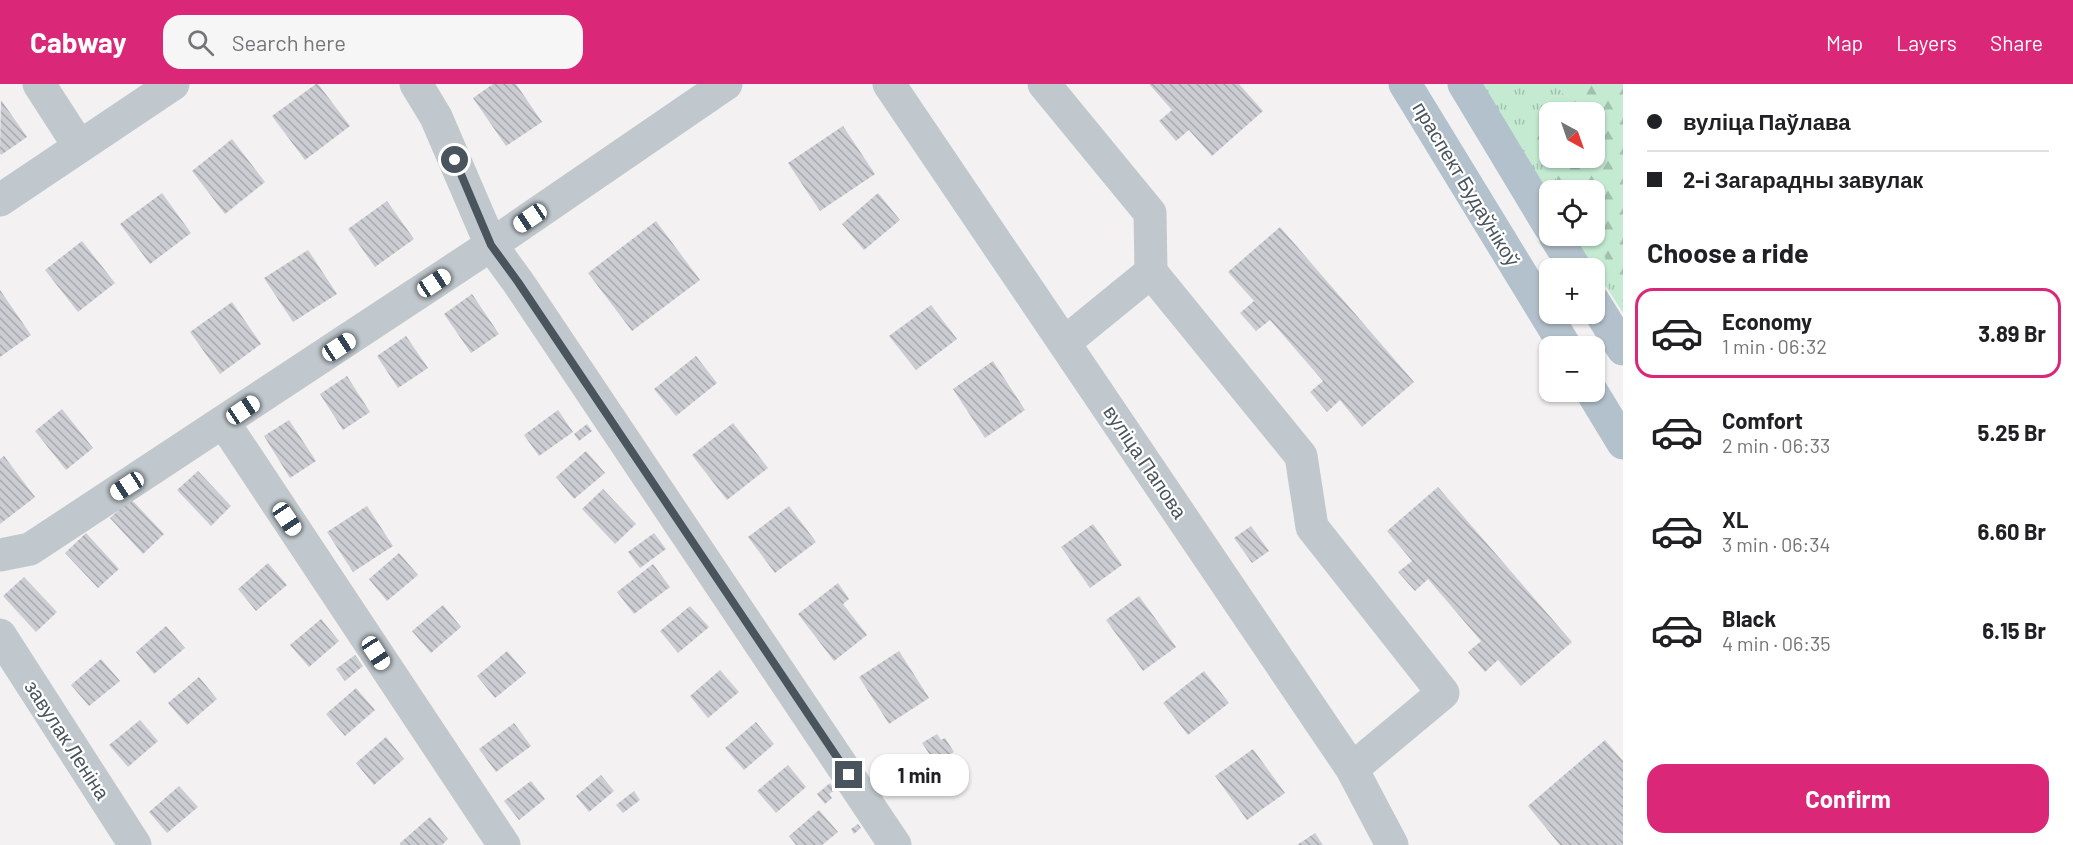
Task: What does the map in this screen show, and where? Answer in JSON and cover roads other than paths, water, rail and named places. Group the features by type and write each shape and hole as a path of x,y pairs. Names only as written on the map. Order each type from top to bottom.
{"main road":[{"name":"праспект Будаўнікоў","path":"1405,84 1559,336"},
{"path":"1464,84 1539,209"},
{"path":"1605,320 1623,349"},
{"path":"1598,402 1623,443"}],"street":[{"path":"39,84 79,146"},
{"path":"0,200 173,84"},
{"path":"416,84 436,117 491,245 525,292 895,845"},
{"path":"0,555 30,549 491,245 726,84"},
{"name":"вуліца Папова","path":"889,84 1352,769 1392,845"},
{"path":"1044,84 1150,213 1152,272 1301,456 1312,527 1443,693 1352,769"},
{"path":"1064,343 1152,272"},
{"path":"224,423 504,845"},
{"name":"завулак Леніна","path":"0,635 135,845"}]}
